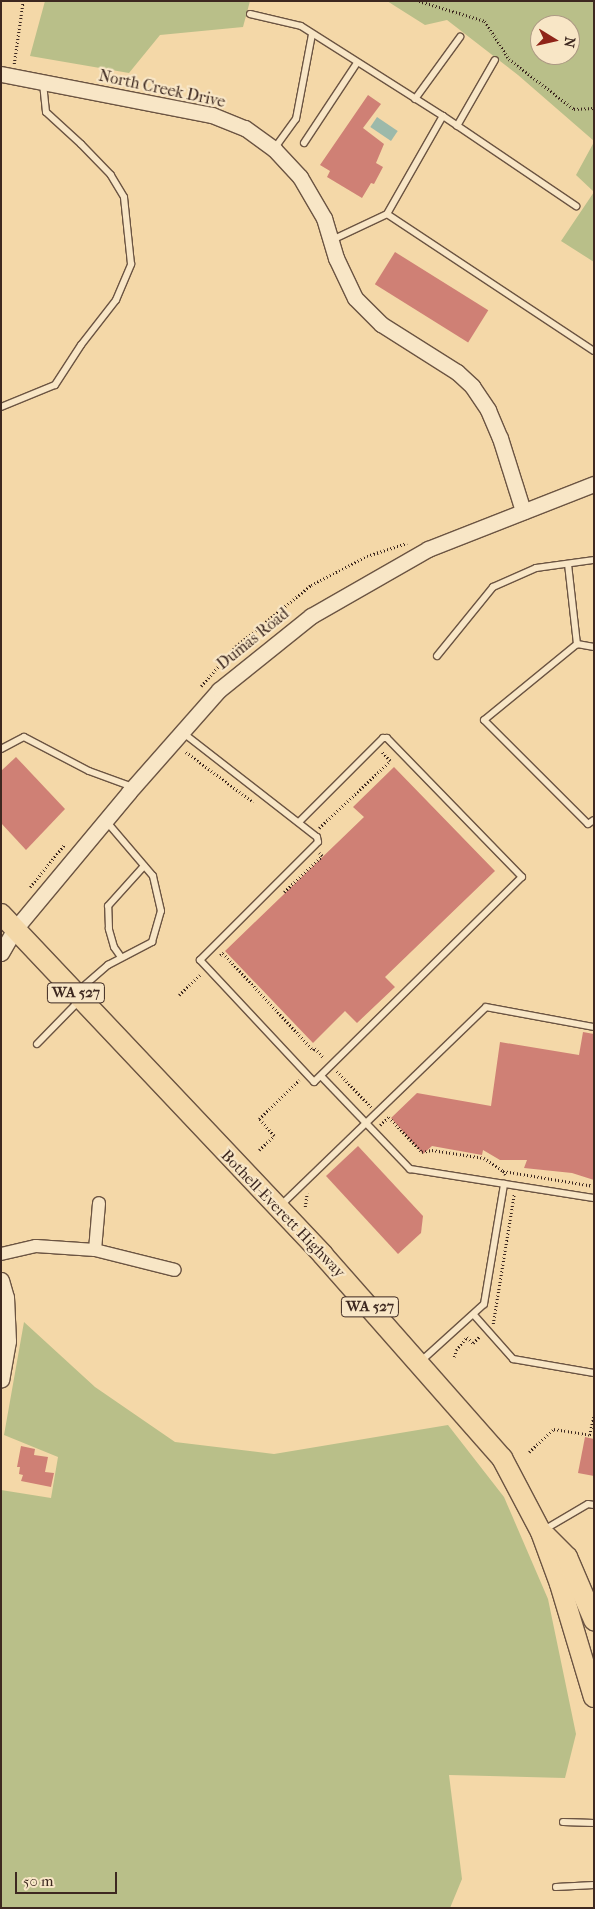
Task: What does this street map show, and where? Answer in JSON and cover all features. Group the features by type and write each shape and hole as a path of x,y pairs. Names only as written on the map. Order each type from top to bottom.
{"main road":[{"name":"Bothell-Everett Highway","path":"1,914 323,1255 420,1362 502,1458 541,1532 560,1584 594,1697"},
{"name":"Bothell-Everett Highway","path":"541,1532 567,1557 594,1622"},
{"path":"560,1584 594,1622"}],"street":[{"name":"North Creek Drive","path":"7,75 212,115 245,128 274,149 300,177 324,218 336,258 355,298 381,324 457,372 477,394 488,410 500,438 523,511"},
{"name":"Dumas Road","path":"1,954 15,929 133,787 219,690 311,616 428,549 594,484"},
{"path":"95,1250 99,1203"},
{"path":"1,1254 36,1246 95,1250 175,1270"},
{"path":"1,1280 6,1297 8,1341 1,1379"}],"lane":[{"path":"250,14 290,22 312,34 443,116 576,206"},
{"path":"274,149 296,119 312,34"},
{"path":"415,99 460,37"},
{"path":"457,126 495,60"},
{"path":"304,143 357,63"},
{"path":"1,407 55,385 80,345 116,300 131,264 124,197 99,163 46,112 43,82"},
{"path":"331,241 387,214 443,116"},
{"path":"387,214 594,352"},
{"path":"437,656 493,588 536,568 594,560"},
{"path":"568,564 577,644"},
{"path":"594,647 577,644 484,720 588,824 594,820"},
{"path":"182,732 299,822 313,832 318,842 200,960 314,1082 522,877 390,739 383,738 299,822"},
{"path":"1,749 24,737 88,771 133,787"},
{"path":"37,1044 79,996 121,957 152,942 161,911 153,876 106,820"},
{"path":"121,957 114,947 109,930 108,906 144,866"},
{"path":"278,1208 486,1007 594,1027"},
{"path":"321,1076 410,1169 594,1198"},
{"path":"420,1362 484,1304 507,1185"},
{"path":"474,1315 512,1359 594,1373"},
{"path":"541,1532 588,1504 594,1505"},
{"path":"563,1822 594,1823"},
{"path":"556,1887 594,1886"}],"path":[{"path":"7,75 23,1"},
{"path":"420,1 485,21 509,59 574,108 594,108"},
{"path":"313,832 390,761 376,745"},
{"path":"186,752 256,804"},
{"path":"280,896 322,856 313,847"},
{"path":"178,995 223,951 313,1050 316,1048 377,1114"},
{"path":"259,1150 274,1136 259,1119 324,1057"},
{"path":"454,1357 456,1350 467,1336 473,1343 494,1323 515,1197 507,1185 503,1171 594,1186"},
{"path":"529,1452 554,1429 592,1435 594,1417"}],"green space":[{"path":"45,1 250,1 243,27 160,35 129,73 30,56"},
{"path":"387,1 594,1 594,141 518,75 447,20 425,25"},
{"path":"594,142 594,192 576,175"},
{"path":"594,192 594,262 561,241"},
{"path":"24,1322 95,1387 175,1442 274,1454 448,1425 504,1497 548,1599 576,1734 565,1778 449,1775 462,1879 450,1908 1,1908 1,1490 51,1498 58,1457 4,1435"}],"shaded area":[{"path":"377,117 398,131 391,141 370,127"}],"building":[{"path":"368,95 381,104 363,128 384,144 376,163 383,167 374,184 371,183 362,198 327,177 330,171 320,165"},
{"path":"395,252 488,310 468,343 375,284"},
{"path":"16,757 65,809 26,850 1,823 1,771"},
{"path":"394,767 495,871 385,977 395,987 357,1023 345,1011 313,1043 225,951 364,817 353,807"},
{"path":"583,1032 594,1034 594,1180 572,1173 524,1168 527,1160 500,1160 483,1150 482,1155 432,1146 423,1154 391,1118 417,1093 491,1106 500,1042 579,1055"},
{"path":"358,1146 423,1216 421,1233 398,1254 326,1176"},
{"path":"585,1437 594,1439 594,1476 578,1473"},
{"path":"21,1446 35,1449 34,1455 48,1457 45,1472 54,1473 51,1487 21,1481 23,1475 19,1474 20,1467 17,1467"}]}
